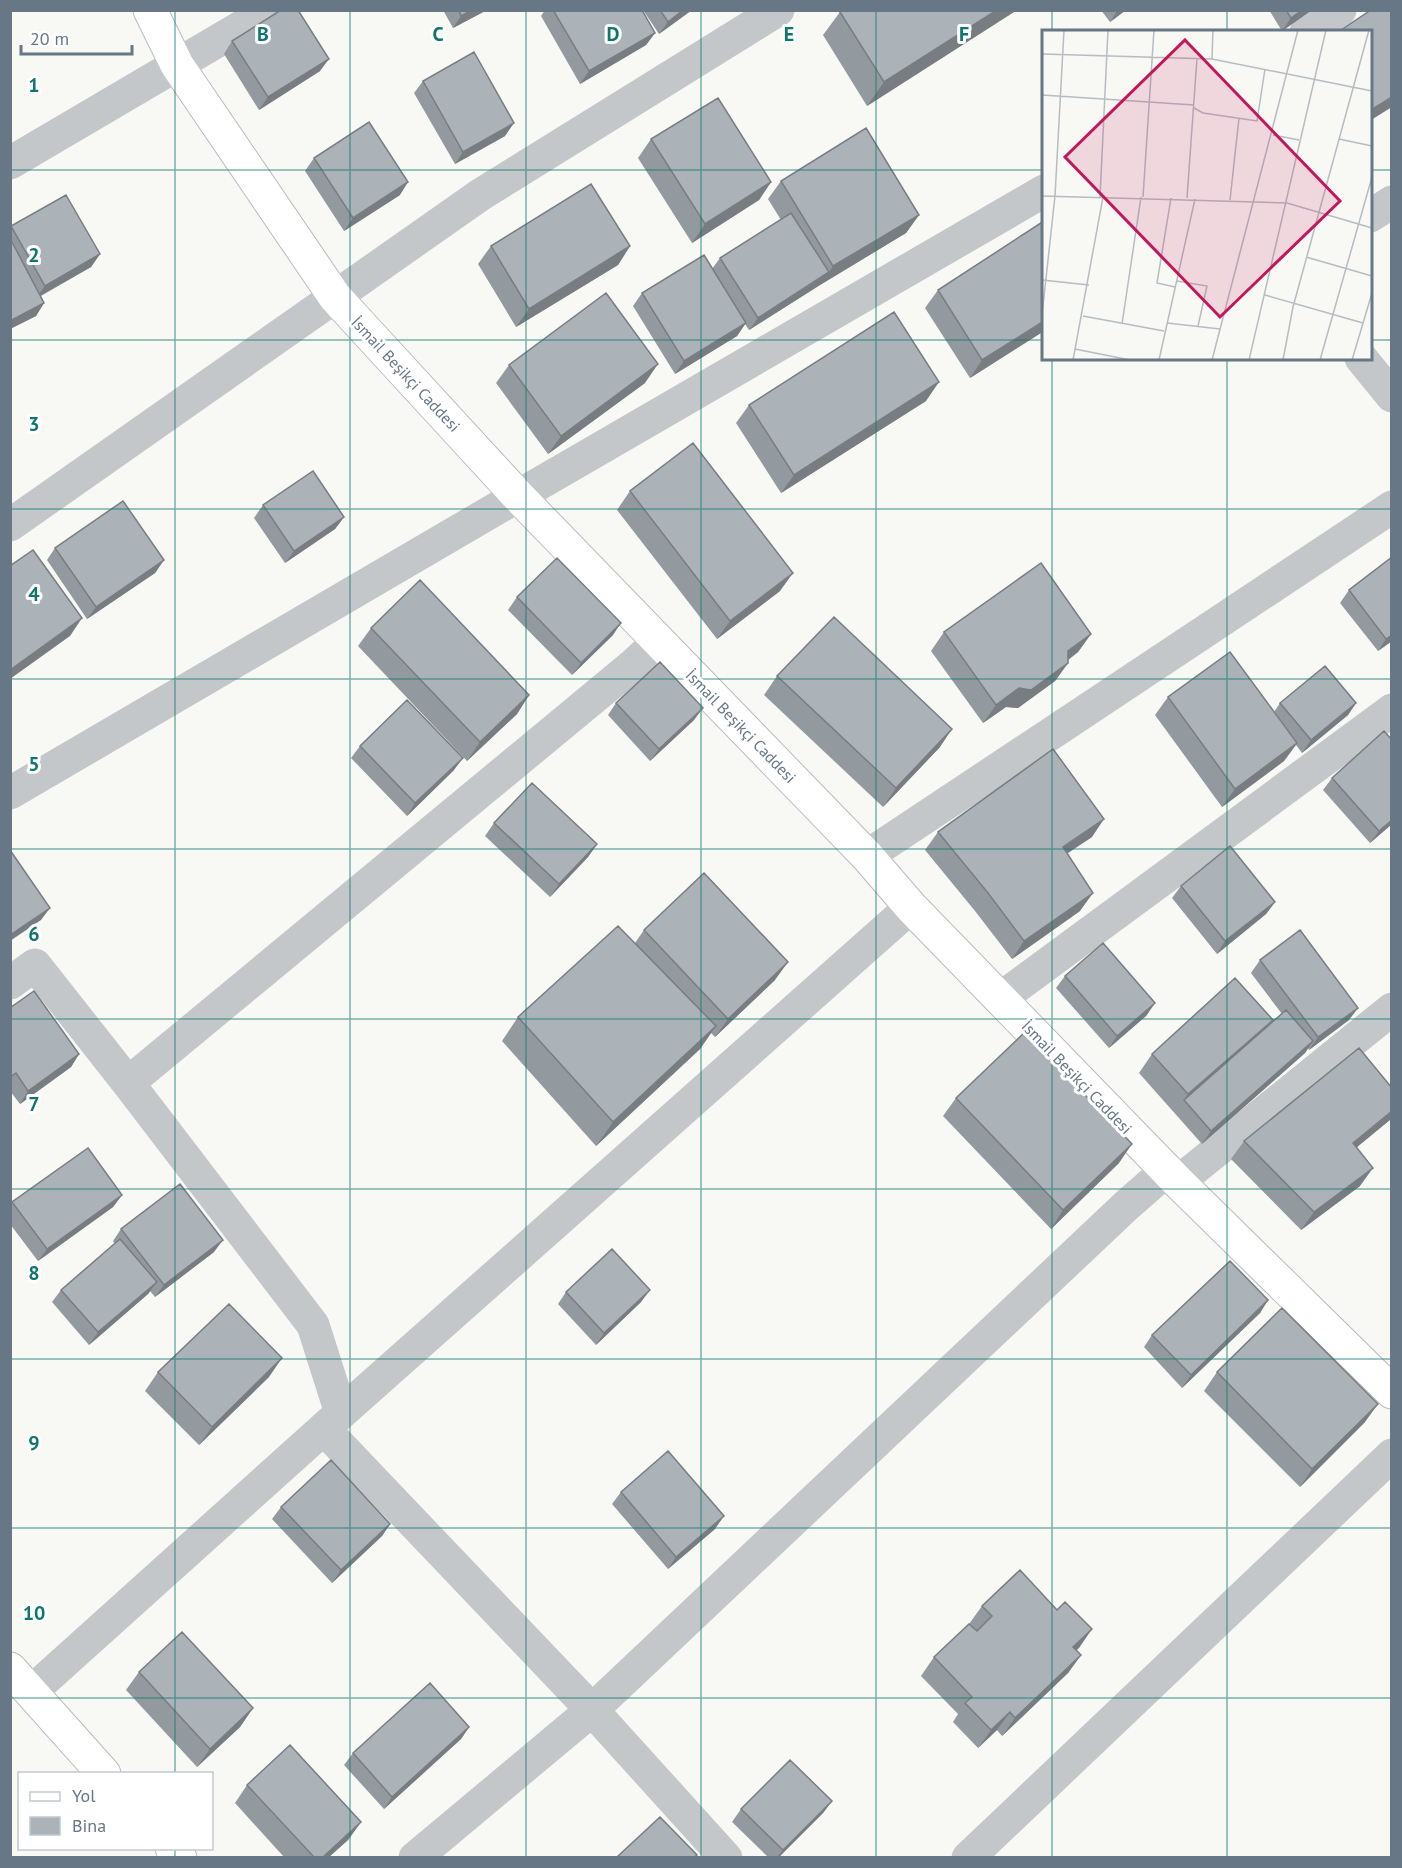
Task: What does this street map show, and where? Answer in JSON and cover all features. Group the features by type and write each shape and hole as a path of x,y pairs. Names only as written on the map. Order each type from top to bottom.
{"street":[{"name":"İsmail Beşikçi Caddesi","path":"150,10 177,65 335,297 518,496 867,856 910,907 1172,1176 1392,1392"},
{"path":"10,163 270,10"},
{"path":"10,525 480,195 778,10"},
{"path":"1309,30 1340,10"},
{"path":"14,785 1042,192"},
{"path":"1372,215 1392,202"},
{"path":"1363,360 1392,396"},
{"path":"867,856 1392,507"},
{"path":"128,1083 632,666 659,641"},
{"path":"1001,998 1392,710"},
{"path":"103,1772 21,1681 332,1421 910,907"},
{"path":"10,983 35,965 313,1325 332,1421 726,1857"},
{"path":"415,1857 592,1710 1126,1205 1172,1176 1392,1009"},
{"path":"968,1857 1392,1455"}],"building":[{"path":"281,10 298,10 329,59 268,97 232,41"},
{"path":"459,10 472,10 461,16"},
{"path":"553,10 642,10 655,33 589,71"},
{"path":"660,10 683,10 668,22"},
{"path":"842,10 997,10 884,82 840,12"},
{"path":"1286,10 1302,10 1291,18"},
{"path":"1371,10 1392,10 1392,97 1372,109 1372,30 1341,30"},
{"path":"474,52 514,123 463,152 423,81"},
{"path":"718,98 771,182 705,224 651,139"},
{"path":"369,122 408,182 353,218 314,158"},
{"path":"866,128 919,215 833,266 781,181"},
{"path":"591,184 630,246 529,309 491,246"},
{"path":"66,195 100,254 45,286 11,226"},
{"path":"791,213 829,272 758,318 720,258"},
{"path":"1042,222 1042,322 982,360 938,290"},
{"path":"12,242 44,303 10,321 10,243"},
{"path":"704,255 746,323 684,361 642,293"},
{"path":"606,293 658,364 561,436 509,365"},
{"path":"894,312 939,382 794,475 749,405"},
{"path":"693,443 793,573 730,621 630,491"},
{"path":"313,471 344,517 294,551 263,505"},
{"path":"123,501 164,560 96,607 55,548"},
{"path":"33,550 82,618 10,670 10,566"},
{"path":"1392,557 1392,635 1386,639 1349,590"},
{"path":"557,558 621,623 581,663 517,597"},
{"path":"1041,563 1091,634 1068,651 1068,663 1031,690 1019,688 996,705 944,632"},
{"path":"420,580 529,695 480,742 371,628"},
{"path":"834,617 952,729 896,788 777,676"},
{"path":"1230,652 1297,743 1235,789 1168,697"},
{"path":"660,662 703,708 659,749 616,703"},
{"path":"1325,666 1356,703 1311,740 1280,703"},
{"path":"407,700 463,758 415,803 360,746"},
{"path":"1384,731 1392,740 1392,820 1379,831 1332,778"},
{"path":"1053,749 1104,819 1063,847 1093,893 1024,941 938,832"},
{"path":"532,783 597,844 559,884 494,823"},
{"path":"1230,846 1275,902 1225,941 1181,886"},
{"path":"10,850 50,908 10,935"},
{"path":"704,873 788,962 728,1019 644,930"},
{"path":"618,926 716,1026 613,1122 518,1017"},
{"path":"1300,930 1358,1008 1318,1037 1260,960"},
{"path":"1103,943 1155,1003 1117,1036 1065,976"},
{"path":"1235,978 1273,1020 1188,1094 1152,1054"},
{"path":"34,991 79,1054 28,1091 16,1073 10,1077 10,1008"},
{"path":"1286,1010 1313,1041 1211,1131 1184,1100"},
{"path":"1025,1032 1132,1144 1063,1210 956,1098"},
{"path":"1359,1048 1392,1088 1392,1111 1353,1143 1373,1168 1314,1212 1244,1141"},
{"path":"88,1148 122,1195 47,1249 12,1202"},
{"path":"180,1184 223,1240 164,1285 121,1229"},
{"path":"120,1239 157,1282 98,1332 61,1290"},
{"path":"612,1249 650,1290 604,1333 566,1292"},
{"path":"1230,1261 1268,1300 1191,1375 1152,1335"},
{"path":"229,1304 282,1358 212,1427 158,1372"},
{"path":"1282,1308 1378,1404 1312,1469 1217,1372"},
{"path":"668,1451 724,1516 676,1557 621,1492"},
{"path":"331,1460 390,1524 341,1570 281,1507"},
{"path":"1020,1570 1057,1610 1065,1602 1092,1629 1073,1647 1081,1655 1015,1718 1010,1712 991,1730 965,1703 972,1697 934,1657 969,1624 977,1631 992,1616 982,1606"},
{"path":"182,1632 253,1708 210,1749 139,1672"},
{"path":"430,1683 469,1727 392,1797 353,1753"},
{"path":"290,1745 361,1822 323,1857 314,1857 247,1785"},
{"path":"790,1760 832,1801 783,1850 741,1809"},
{"path":"660,1817 697,1855 694,1857 617,1857"}]}
